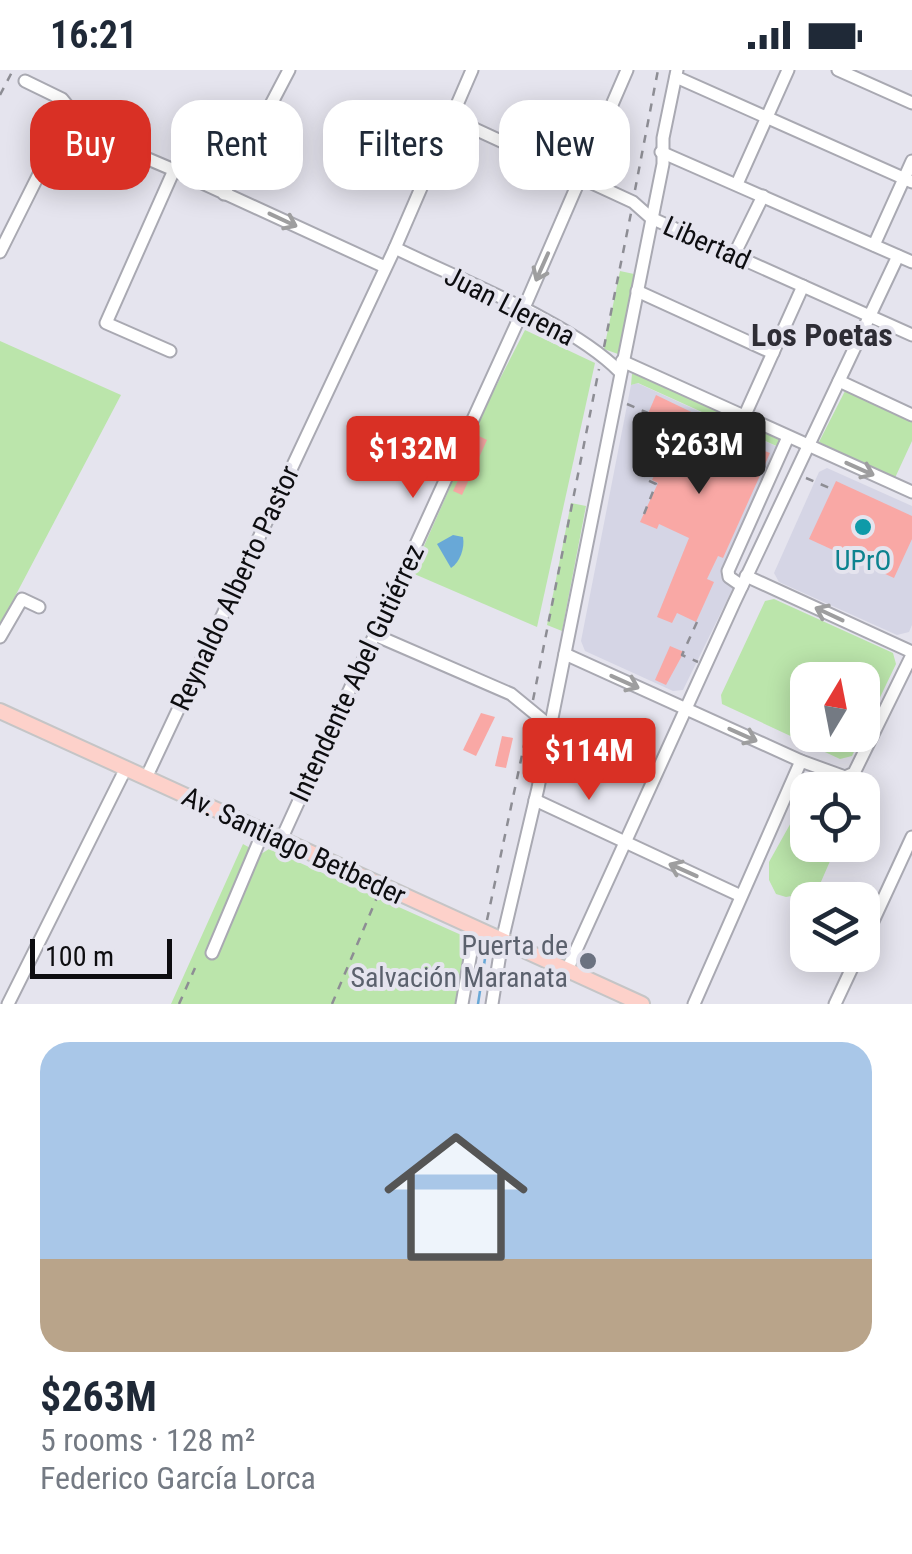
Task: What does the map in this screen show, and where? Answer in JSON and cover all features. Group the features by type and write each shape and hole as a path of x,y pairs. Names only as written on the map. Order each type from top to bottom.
{"main road":[{"name":"Av. Santiago Betbeder","path":"0,711 642,1004"}],"street":[{"path":"224,194 289,70"},
{"name":"Reynaldo Alberto Pastor","path":"459,100 472,70"},
{"name":"Intendente Abel Gutiérrez","path":"614,100 626,70"},
{"path":"737,184 788,70"},
{"path":"838,70 912,103"},
{"path":"492,1004 652,218 677,73 767,118 908,180"},
{"path":"25,81 61,100"},
{"path":"661,152 912,262"},
{"path":"874,245 908,180 912,161"},
{"path":"170,351 106,323 171,177"},
{"path":"0,252 32,190"},
{"path":"216,190 384,267"},
{"name":"Reynaldo Alberto Pastor","path":"146,778 419,190"},
{"name":"Intendente Abel Gutiérrez","path":"281,840 577,190"},
{"name":"Libertad","path":"608,190 633,202 652,218 912,335"},
{"path":"734,255 763,196"},
{"name":"Juan Llerena","path":"394,248 522,310 621,367 912,492"},
{"path":"566,970 898,256"},
{"path":"744,417 802,286"},
{"path":"637,291 773,353"},
{"path":"839,382 912,415"},
{"path":"565,654 801,761 846,777 854,773 912,654 729,577 728,571 788,436"},
{"path":"0,637 22,599 39,607"},
{"path":"375,634 511,694 550,726"},
{"path":"694,1004 801,761"},
{"path":"8,1004 126,768"},
{"path":"535,800 741,896"},
{"path":"212,953 263,832"},
{"path":"880,906 912,837"},
{"path":"462,1004 479,931"},
{"path":"836,1004 850,972"}],"path":[{"path":"0,95 12,72 3,70"},
{"path":"479,931 531,712 658,70"},
{"path":"621,401 648,413"},
{"path":"644,514 656,484 643,478 664,430 692,443"},
{"path":"795,474 832,490"},
{"path":"697,622 682,655 705,666"},
{"path":"332,1004 382,886"},
{"path":"180,1004 195,968"}],"shaded area":[{"path":"637,383 780,448 725,579 733,588 683,690 673,691 585,651 581,641 631,385"},
{"path":"827,468 912,506 909,632 897,635 779,582 774,573 819,472"}],"green space":[{"path":"620,271 634,274 618,354 604,349"},
{"path":"525,330 595,363 537,627 412,573 487,404"},
{"path":"0,341 121,395 0,625"},
{"path":"632,374 787,440 783,449 638,383 631,385"},
{"path":"846,389 912,419 912,441 894,480 819,442"},
{"path":"571,503 586,506 562,631 547,625"},
{"path":"774,599 893,653 896,664 880,697 880,662 790,662 790,736 722,704 721,695 765,601"},
{"path":"825,752 854,752 840,759"},
{"path":"790,824 790,862 830,862 821,882 790,882 790,896 786,897 776,894 769,880 769,862"},
{"path":"243,844 261,854 269,849 468,938 456,1004 171,1004"}],"water":[{"path":"453,535 463,537 463,546 451,568 437,544"}],"building":[{"path":"656,395 770,453 723,558 718,556 707,579 714,582 696,622 677,613 672,623 657,617 689,538 659,524 657,529 640,522 658,483 652,480 662,459 654,456 665,433 644,423","holes":["699,445 727,458 720,474 692,461"]},
{"path":"479,436 487,440 462,495 453,491"},
{"name":"UPrO","path":"836,481 912,516 912,539 894,578 809,539"},
{"path":"670,646 684,652 666,685 655,680"},
{"path":"481,713 495,717 476,756 463,750"},
{"path":"502,736 513,738 506,768 495,766"}],"waterway":[{"path":"478,1004 486,952"}],"place":[{"name":"UPrO","path":"863,527"},
{"name":"Puerta de Salvación Maranata","path":"588,961"}],"district":[{"name":"Los Poetas","path":"822,335"}]}
